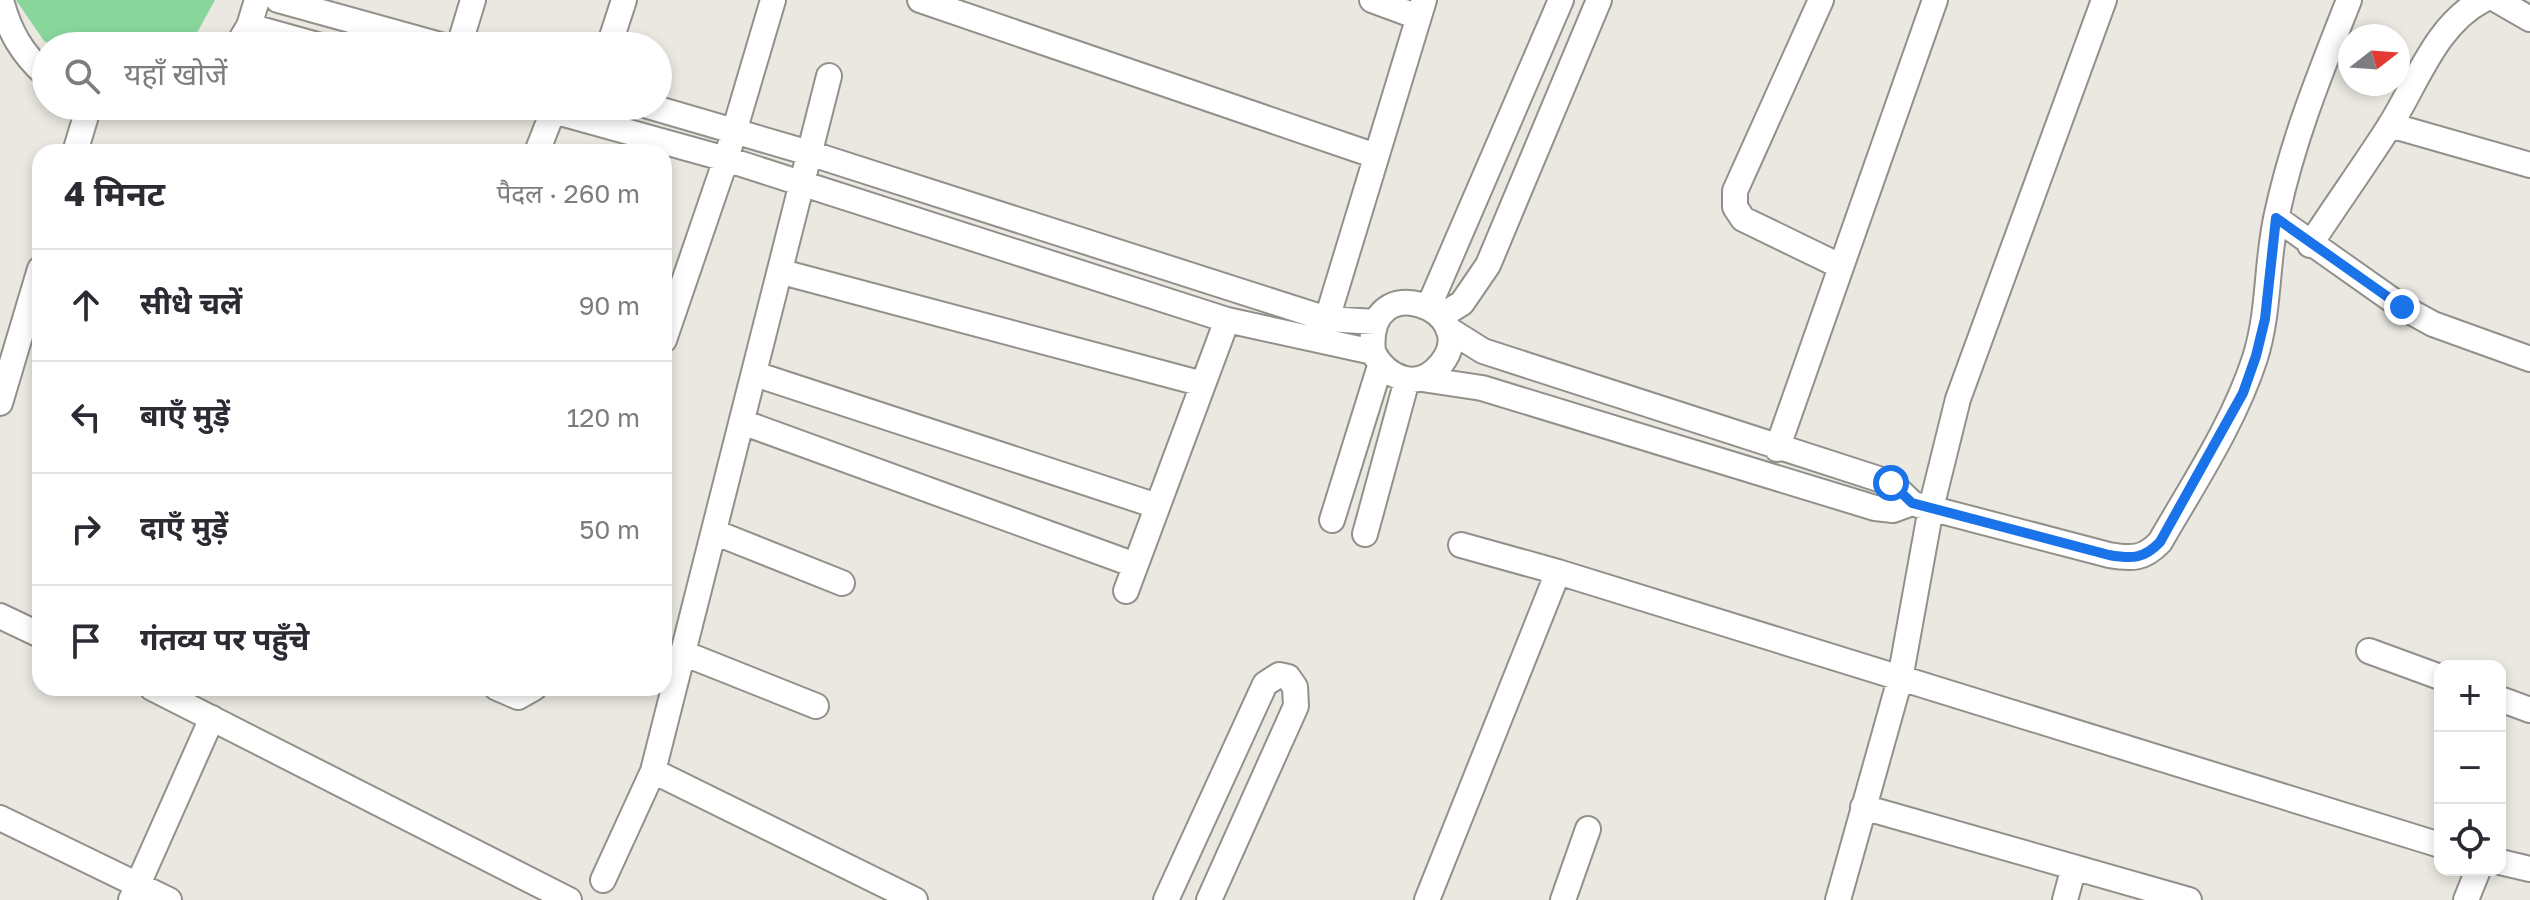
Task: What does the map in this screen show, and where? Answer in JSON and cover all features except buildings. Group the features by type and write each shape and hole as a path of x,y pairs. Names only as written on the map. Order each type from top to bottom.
{"street":[{"path":"1,0 7,25 32,62"},
{"path":"245,32 257,0"},
{"path":"278,0 314,4 401,32"},
{"path":"463,32 473,0"},
{"path":"614,32 624,0"},
{"path":"672,317 726,159 773,0"},
{"path":"920,0 968,8 1376,156"},
{"path":"1327,319 1421,8 1372,0"},
{"path":"1414,380 1435,372 1445,360 1450,345 1439,317 1561,0"},
{"path":"1439,317 1462,303 1488,265 1599,0"},
{"path":"1821,0 1735,191 1735,207 1743,219 1840,266"},
{"path":"1777,449 1935,0"},
{"path":"1838,900 1900,679 1922,506 2104,0"},
{"path":"1332,520 1376,359 1371,337 1376,322 1385,310 1399,303 1414,301 1483,351 1777,449 1891,483 1922,506 2109,555 2132,559 2147,556 2160,542 2243,393 2265,319 2276,218 2295,137 2349,0"},
{"path":"2497,0 2530,19"},
{"path":"2310,245 2390,125 2465,3"},
{"path":"603,880 653,771 804,186 809,153 829,76"},
{"path":"672,113 809,153 1327,319 1376,322"},
{"path":"77,144 85,120"},
{"path":"538,144 542,120"},
{"path":"587,120 726,159 1227,320 1376,359 1392,376 1482,388 1875,508 1893,510 1922,506"},
{"path":"2390,125 2483,149 2530,165"},
{"path":"2276,218 2310,245 2433,324 2530,359"},
{"path":"782,272 1203,384"},
{"path":"0,403 32,296"},
{"path":"1126,591 1227,320"},
{"path":"755,374 1157,506"},
{"path":"1365,534 1414,380"},
{"path":"742,422 1135,565"},
{"path":"714,532 842,583"},
{"path":"1461,545 1558,572 2434,843"},
{"path":"1427,900 1558,572"},
{"path":"0,616 32,631"},
{"path":"2369,651 2434,675"},
{"path":"683,653 816,706"},
{"path":"1166,900 1265,684 1279,675 1288,677 1295,687 1296,706 1209,900"},
{"path":"184,696 212,718 533,892 569,900"},
{"path":"2506,701 2530,710"},
{"path":"134,892 212,718"},
{"path":"653,771 915,900"},
{"path":"1863,807 2189,900"},
{"path":"0,818 134,892 169,900"},
{"path":"1563,900 1588,829"},
{"path":"2506,863 2530,869"},
{"path":"2065,900 2074,867"},
{"path":"2466,900 2476,876"}],"green space":[{"path":"16,0 215,0 197,32 38,32"}],"route":[{"path":"1891,483 1900,488 1912,503 2109,555 2132,559 2147,556 2160,542 2243,393 2265,319 2276,218 2310,245 2402,307"}]}
